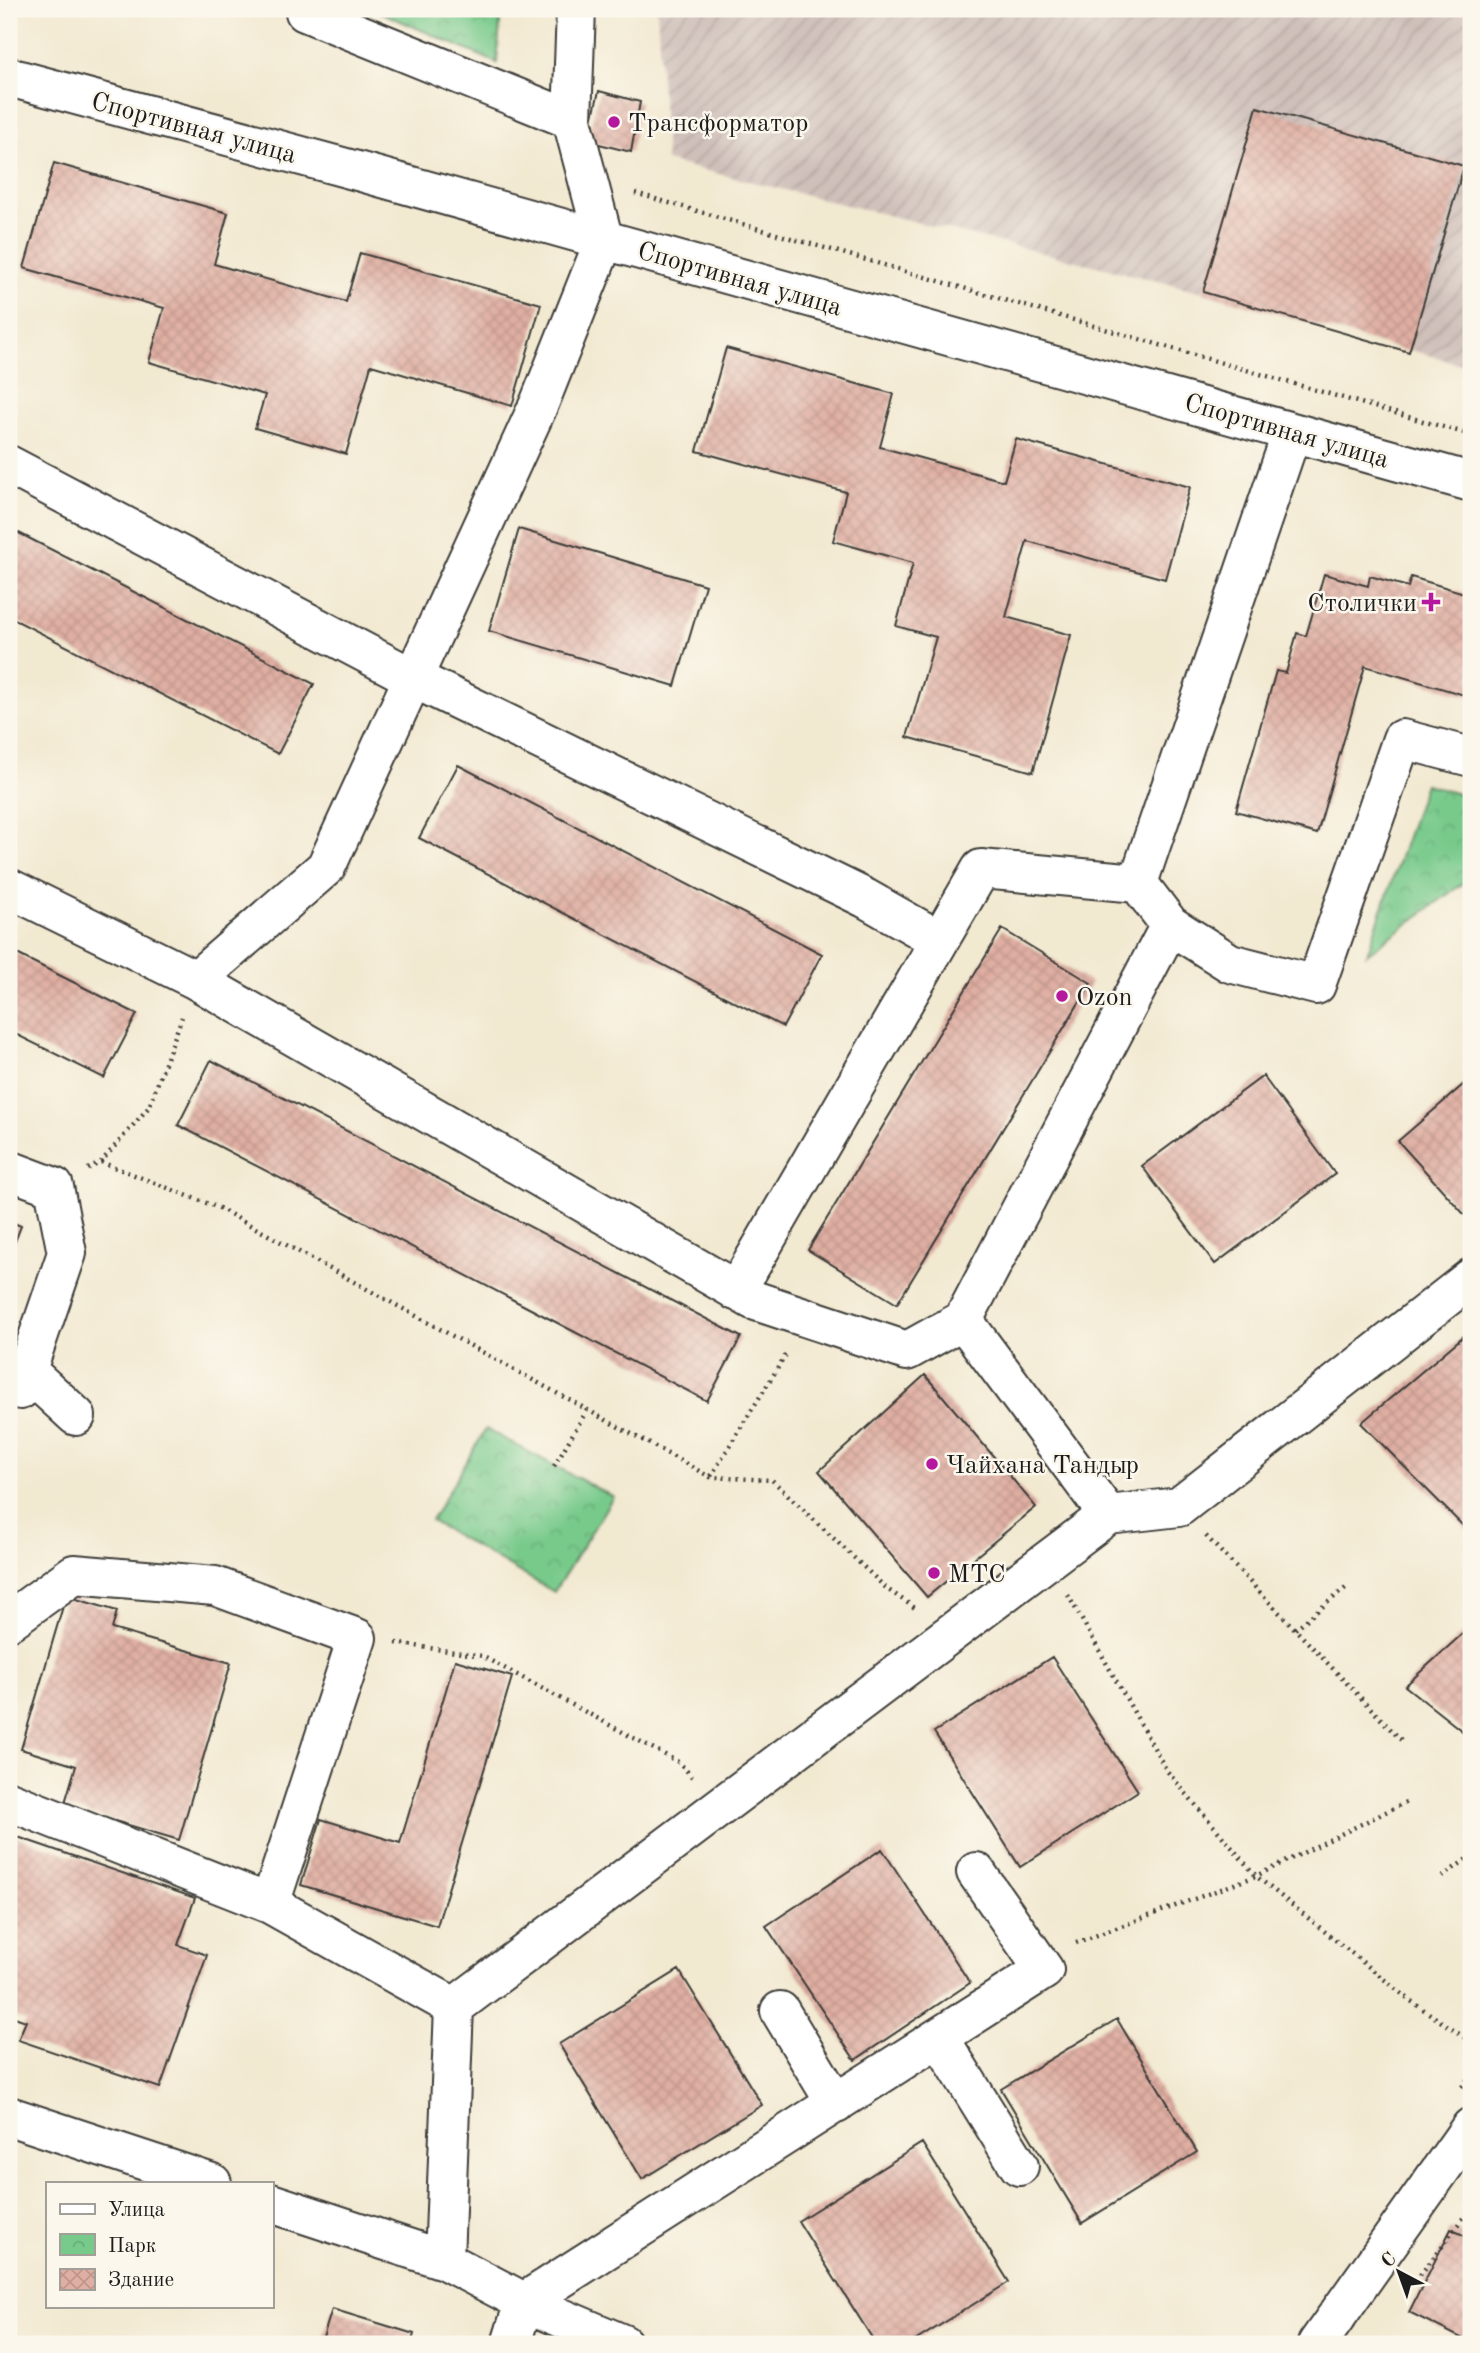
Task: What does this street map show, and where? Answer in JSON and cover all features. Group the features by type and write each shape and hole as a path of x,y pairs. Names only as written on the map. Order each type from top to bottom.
{"street":[{"path":"196,980 326,867 539,404 604,241 572,120 576,9"},
{"path":"306,12 572,120"},
{"name":"Спортивная улица","path":"9,77 361,172 1471,482"},
{"path":"1138,883 1292,432"},
{"path":"9,465 413,678 865,898 939,940"},
{"path":"736,1291 981,869 1138,883 1170,925 1230,963 1316,985 1402,739 1471,757"},
{"path":"9,888 196,980 753,1300 908,1350 963,1320 1170,925"},
{"path":"9,1170 54,1187 66,1253 17,1378 76,1416"},
{"path":"454,2007 1108,1515 1179,1507 1471,1278"},
{"path":"963,1320 1108,1515"},
{"path":"9,1620 74,1574 215,1586 357,1638 270,1904"},
{"path":"9,1801 270,1904 454,2007"},
{"path":"511,2344 524,2302 1044,1970 976,1872"},
{"path":"444,2260 454,2007"},
{"path":"780,2011 836,2104"},
{"path":"939,2037 1019,2166"},
{"path":"9,2116 209,2182"},
{"path":"1317,2344 1471,2127"},
{"path":"273,2204 444,2260 524,2302 623,2344"}],"path":[{"path":"588,180 1471,435"},
{"path":"54,1187 101,1162 149,1107 196,980"},
{"path":"101,1162 219,1208 710,1477 772,1480 887,1589 951,1633"},
{"path":"710,1477 809,1318"},
{"path":"554,1466 587,1410"},
{"path":"1179,1507 1401,1740"},
{"path":"1049,1560 1167,1771 1256,1876 1412,2001 1471,2042"},
{"path":"1295,1629 1348,1586"},
{"path":"357,1638 482,1656 680,1763 719,1808"},
{"path":"1035,1958 1256,1876 1410,1800"},
{"path":"1443,1877 1471,1856"}],"shaded area":[{"path":"657,9 1471,9 1471,367 1203,292 666,161"}],"green space":[{"path":"373,9 501,9 497,63"},
{"path":"1425,784 1471,798 1471,877 1367,954"},
{"path":"486,1429 613,1497 554,1592 431,1521"}],"building":[{"name":"Трансформатор","path":"599,91 640,102 631,152 587,141"},
{"path":"1257,107 1464,166 1409,352 1203,292"},
{"path":"54,163 228,213 214,264 346,302 360,253 541,304 512,406 371,365 346,454 255,428 265,395 149,362 164,308 24,268"},
{"path":"726,348 894,394 880,447 1004,481 1016,439 1190,487 1165,579 1027,541 1006,617 1071,635 1033,772 907,737 936,637 896,626 913,563 833,541 846,492 697,451"},
{"path":"9,528 314,684 278,754 9,617"},
{"path":"519,529 705,585 675,686 489,631"},
{"path":"1324,574 1368,586 1370,576 1408,587 1411,577 1471,595 1471,697 1365,666 1317,834 1236,811 1276,671 1286,673 1297,633 1306,636"},
{"path":"458,765 822,954 783,1027 419,838"},
{"path":"1002,929 1091,983 897,1304 808,1250"},
{"path":"9,950 137,1014 104,1078 9,1031"},
{"path":"211,1060 741,1337 707,1401 178,1125"},
{"path":"1263,1076 1335,1174 1215,1264 1142,1166"},
{"path":"1471,1078 1471,1222 1398,1141"},
{"path":"9,1221 21,1226 9,1257"},
{"path":"1471,1330 1471,1534 1361,1423"},
{"path":"925,1375 1036,1507 927,1597 819,1471"},
{"path":"66,1596 117,1611 112,1629 231,1663 179,1840 64,1806 76,1766 21,1749"},
{"path":"1471,1626 1471,1738 1405,1686"},
{"path":"1052,1657 1138,1791 1020,1867 934,1732"},
{"path":"455,1660 512,1677 437,1926 301,1885 321,1819 400,1843"},
{"path":"9,1834 195,1898 178,1945 207,1955 160,2088 18,2040 26,2021 9,2015"},
{"path":"882,1849 970,1983 855,2060 766,1926"},
{"path":"679,1970 762,2105 642,2179 559,2044"},
{"path":"1117,2019 1197,2152 1082,2223 1001,2089"},
{"path":"922,2143 1009,2282 910,2344 876,2344 798,2221"},
{"path":"1451,2229 1471,2239 1471,2343 1409,2312"},
{"path":"332,2309 414,2334 411,2344 321,2344"}],"place":[{"name":"Трансформатор","path":"614,122"},
{"name":"Столички","path":"1431,602"},
{"name":"Ozon","path":"1062,996"},
{"name":"Чайхана Тандыр","path":"932,1464"},
{"name":"МТС","path":"934,1573"}]}
